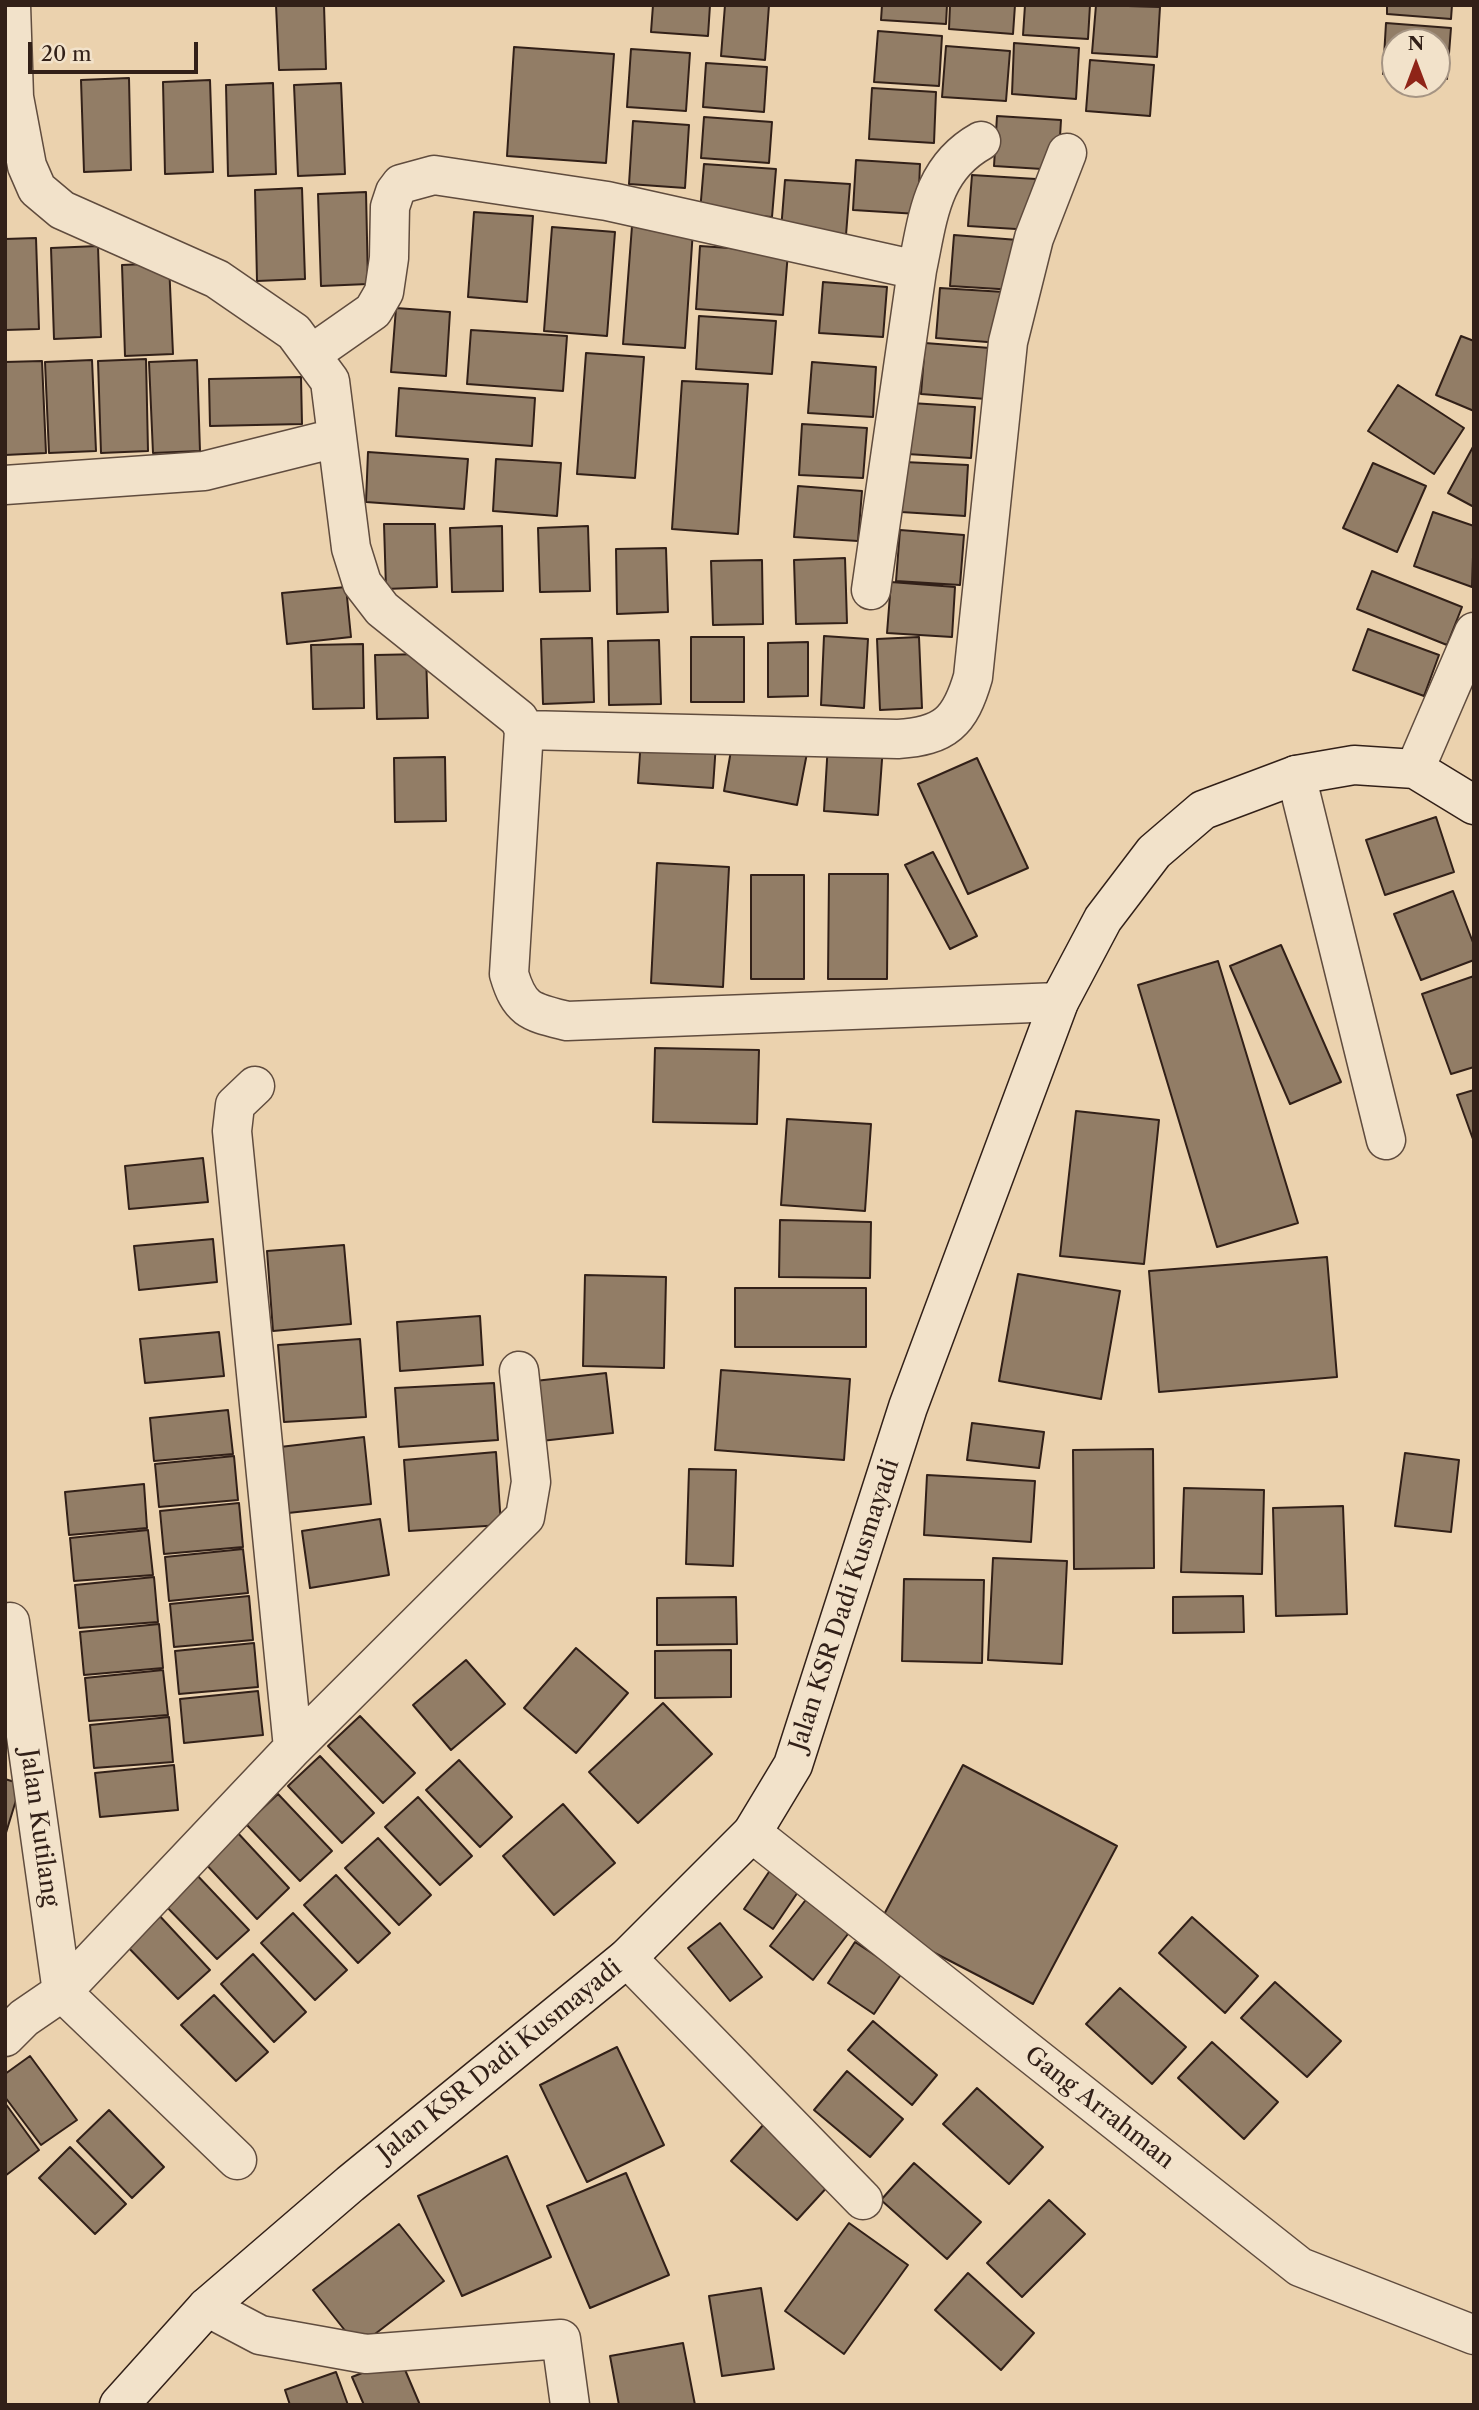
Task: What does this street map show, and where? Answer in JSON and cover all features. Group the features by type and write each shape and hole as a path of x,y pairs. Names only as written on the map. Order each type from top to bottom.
{"street":[{"path":"11,5 14,97 27,166 37,189 62,210 217,279 294,332 313,353 330,381 351,548 362,583 382,609 510,711 524,730 509,974 516,998 537,1013 567,1021 1059,1002"},
{"path":"872,590 917,270 942,175 959,156 981,141"},
{"path":"524,730 898,739 927,737 953,720 965,704 973,677 1008,342 1034,238 1067,153"},
{"path":"313,353 373,311 384,292 389,258 390,207 395,192 401,184 434,175 607,201 917,270"},
{"path":"5,485 204,471 337,438"},
{"path":"1474,632 1415,769 1474,805"},
{"name":"Jalan KSR Dadi Kusmayadi","path":"119,2405 207,2307 350,2184 627,1958 752,1833 793,1765 908,1407 1059,1002 1103,919 1154,852 1203,810 1296,775 1354,765 1415,769"},
{"path":"1296,775 1386,1140"},
{"path":"255,1086 235,1105 232,1131 293,1748"},
{"path":"12,2022 62,1992 293,1748 524,1517 531,1482 519,1371"},
{"name":"Jalan Kutilang","path":"10,1622 62,1992"},
{"name":"Gang Arrahman","path":"752,1833 1300,2267 1474,2335"},
{"path":"627,1958 863,2200"},
{"path":"62,1992 237,2160"},
{"path":"207,2307 260,2335 366,2354 561,2339 570,2405"}],"building":[{"path":"276,5 324,5 326,69 279,70"},
{"path":"653,5 710,5 708,36 651,32"},
{"path":"725,5 769,5 765,60 721,56"},
{"path":"882,5 947,5 946,24 881,20"},
{"path":"950,5 1015,5 1013,34 949,29"},
{"path":"1025,5 1090,5 1088,39 1023,35"},
{"path":"1096,5 1160,7 1157,57 1092,53"},
{"path":"1387,5 1452,5 1451,19 1387,14"},
{"path":"1386,23 1451,28 1386,28"},
{"path":"878,31 942,36 939,86 874,82"},
{"path":"1014,43 1079,48 1076,99 1012,94"},
{"path":"946,46 1010,51 1006,101 942,97"},
{"path":"514,47 614,54 606,163 507,156"},
{"path":"631,49 690,53 686,111 627,107"},
{"path":"1090,60 1154,65 1150,116 1086,111"},
{"path":"706,63 767,67 764,112 703,107"},
{"path":"129,78 131,170 84,172 81,80"},
{"path":"210,80 213,172 165,174 163,82"},
{"path":"273,83 276,174 228,176 226,85"},
{"path":"341,83 345,174 298,176 294,85"},
{"path":"872,88 936,92 934,143 869,139"},
{"path":"997,116 1061,120 1058,170 994,166"},
{"path":"704,117 772,122 769,163 701,158"},
{"path":"633,121 689,125 685,188 629,184"},
{"path":"856,160 920,164 918,214 853,210"},
{"path":"704,164 776,169 772,217 700,212"},
{"path":"972,175 1036,179 1032,230 968,226"},
{"path":"785,180 850,184 846,235 781,230"},
{"path":"302,188 305,279 257,281 255,190"},
{"path":"366,192 368,284 321,286 318,194"},
{"path":"474,212 533,216 527,302 468,297"},
{"path":"632,226 693,230 685,348 623,344"},
{"path":"552,227 615,232 607,336 544,331"},
{"path":"954,235 1018,240 1015,290 950,286"},
{"path":"36,238 39,329 5,330 5,239"},
{"path":"98,246 101,337 54,339 51,248"},
{"path":"700,246 788,252 783,315 696,309"},
{"path":"169,263 173,354 125,356 122,265"},
{"path":"823,282 887,287 883,337 819,333"},
{"path":"940,288 1004,292 1000,343 936,338"},
{"path":"396,308 450,312 446,376 391,372"},
{"path":"699,316 776,321 772,374 696,369"},
{"path":"471,330 567,336 563,391 467,384"},
{"path":"1461,336 1474,341 1474,411 1436,395"},
{"path":"925,343 990,348 986,399 921,394"},
{"path":"586,353 644,357 635,478 577,474"},
{"path":"146,359 148,451 101,453 98,361"},
{"path":"92,360 96,451 49,453 45,362"},
{"path":"197,360 200,451 153,453 149,362"},
{"path":"42,361 46,453 5,455 5,362"},
{"path":"812,362 876,367 873,417 808,413"},
{"path":"301,377 302,424 210,426 209,379"},
{"path":"682,381 748,384 738,534 672,529"},
{"path":"1398,385 1464,428 1434,474 1368,431"},
{"path":"399,388 535,398 532,446 396,436"},
{"path":"911,403 975,407 971,458 907,454"},
{"path":"802,424 867,428 863,478 799,475"},
{"path":"1474,445 1474,507 1448,493"},
{"path":"368,452 468,459 464,509 366,502"},
{"path":"496,459 561,463 557,516 493,511"},
{"path":"904,462 968,465 965,516 901,512"},
{"path":"1373,463 1426,486 1397,552 1343,528"},
{"path":"798,486 862,491 858,541 794,537"},
{"path":"1433,512 1474,526 1472,587 1414,566"},
{"path":"384,524 435,524 437,587 386,589"},
{"path":"502,526 503,591 452,592 450,528"},
{"path":"588,526 590,591 540,592 538,528"},
{"path":"900,530 964,535 960,585 896,581"},
{"path":"666,548 668,612 617,614 616,549"},
{"path":"845,558 847,623 796,624 794,560"},
{"path":"762,560 763,624 713,625 711,561"},
{"path":"1372,571 1462,607 1447,645 1357,609"},
{"path":"891,582 955,587 952,637 887,633"},
{"path":"346,587 351,637 287,644 282,593"},
{"path":"1368,629 1439,655 1424,696 1353,670"},
{"path":"824,636 868,639 864,708 821,705"},
{"path":"691,637 744,637 744,702 691,702"},
{"path":"919,637 922,708 880,710 877,639"},
{"path":"592,638 594,702 543,704 541,639"},
{"path":"659,640 661,704 609,705 608,641"},
{"path":"808,642 808,696 768,697 768,643"},
{"path":"363,644 364,708 313,709 311,645"},
{"path":"426,654 428,718 377,719 375,655"},
{"path":"641,738 716,743 713,788 638,783"},
{"path":"733,739 807,753 797,805 724,791"},
{"path":"828,743 883,746 878,815 824,811"},
{"path":"445,757 446,821 395,822 394,758"},
{"path":"977,758 1028,868 968,894 918,784"},
{"path":"1436,817 1454,872 1385,895 1366,840"},
{"path":"933,852 977,936 950,949 905,865"},
{"path":"657,863 729,867 723,987 651,983"},
{"path":"829,874 888,874 887,979 828,979"},
{"path":"751,875 804,875 804,979 751,979"},
{"path":"1453,891 1474,945 1474,960 1421,980 1394,914"},
{"path":"1281,945 1341,1082 1290,1104 1230,966"},
{"path":"1218,961 1298,1223 1217,1247 1138,985"},
{"path":"1474,976 1474,1067 1451,1074 1422,994"},
{"path":"655,1048 759,1050 757,1124 653,1122"},
{"path":"1474,1090 1474,1142 1457,1095"},
{"path":"1076,1111 1159,1120 1144,1264 1060,1256"},
{"path":"787,1119 871,1124 865,1211 781,1205"},
{"path":"203,1158 208,1202 129,1209 125,1166"},
{"path":"780,1220 871,1222 870,1278 779,1277"},
{"path":"213,1239 217,1282 139,1290 134,1246"},
{"path":"344,1245 351,1324 273,1331 267,1251"},
{"path":"1327,1257 1337,1377 1159,1392 1149,1271"},
{"path":"1018,1274 1120,1291 1101,1399 999,1381"},
{"path":"585,1275 666,1277 664,1368 583,1366"},
{"path":"735,1288 866,1288 866,1347 735,1347"},
{"path":"480,1316 483,1365 400,1371 397,1322"},
{"path":"219,1332 224,1376 145,1383 140,1339"},
{"path":"360,1339 366,1417 284,1422 278,1345"},
{"path":"721,1370 850,1379 844,1460 715,1450"},
{"path":"606,1373 613,1433 541,1441 535,1381"},
{"path":"494,1383 498,1440 399,1447 395,1388"},
{"path":"228,1410 233,1454 154,1461 150,1418"},
{"path":"972,1423 1044,1432 1039,1468 967,1460"},
{"path":"364,1437 371,1504 288,1513 280,1447"},
{"path":"1153,1449 1154,1568 1074,1569 1073,1450"},
{"path":"496,1452 501,1525 409,1531 404,1460"},
{"path":"1405,1453 1459,1460 1451,1532 1395,1526"},
{"path":"234,1456 238,1500 159,1507 155,1464"},
{"path":"689,1469 736,1470 733,1566 686,1564"},
{"path":"927,1475 1035,1481 1031,1542 924,1535"},
{"path":"144,1484 147,1528 69,1535 65,1492"},
{"path":"1184,1488 1264,1490 1262,1574 1181,1572"},
{"path":"239,1503 243,1547 164,1554 160,1511"},
{"path":"1343,1506 1347,1614 1276,1616 1273,1508"},
{"path":"380,1519 389,1575 310,1588 302,1531"},
{"path":"148,1530 153,1575 74,1581 70,1538"},
{"path":"243,1549 248,1593 169,1601 165,1557"},
{"path":"993,1558 1067,1561 1062,1664 988,1660"},
{"path":"154,1577 158,1622 79,1628 75,1585"},
{"path":"904,1579 984,1580 982,1663 902,1661"},
{"path":"249,1596 253,1640 174,1647 170,1604"},
{"path":"1243,1596 1244,1632 1173,1633 1173,1597"},
{"path":"736,1597 737,1644 657,1645 657,1598"},
{"path":"159,1624 163,1668 84,1675 80,1632"},
{"path":"254,1643 258,1687 179,1694 175,1651"},
{"path":"576,1648 628,1693 576,1753 524,1708"},
{"path":"731,1650 731,1697 655,1698 655,1651"},
{"path":"466,1660 505,1704 451,1750 413,1705"},
{"path":"163,1670 168,1715 89,1721 85,1678"},
{"path":"258,1691 263,1735 184,1743 180,1699"},
{"path":"663,1703 712,1754 638,1823 589,1772"},
{"path":"360,1716 415,1773 383,1803 328,1746"},
{"path":"169,1717 173,1762 94,1768 90,1725"},
{"path":"320,1756 374,1813 342,1843 288,1786"},
{"path":"459,1760 512,1817 480,1847 426,1790"},
{"path":"174,1765 178,1810 100,1817 95,1773"},
{"path":"963,1765 1117,1846 1033,2004 879,1924"},
{"path":"5,1779 21,1784 5,1836"},
{"path":"278,1794 332,1851 300,1881 246,1824"},
{"path":"418,1797 472,1856 440,1885 385,1827"},
{"path":"563,1804 615,1863 554,1915 503,1856"},
{"path":"236,1831 289,1888 257,1919 203,1861"},
{"path":"378,1838 431,1895 399,1925 345,1868"},
{"path":"775,1863 804,1883 773,1929 744,1909"},
{"path":"194,1872 249,1930 217,1959 163,1903"},
{"path":"336,1875 390,1933 358,1963 304,1905"},
{"path":"808,1897 851,1930 813,1980 770,1946"},
{"path":"156,1912 210,1970 178,1999 123,1942"},
{"path":"293,1913 347,1970 315,2000 261,1943"},
{"path":"1192,1917 1258,1976 1225,2013 1159,1953"},
{"path":"720,1923 762,1977 730,2001 688,1948"},
{"path":"855,1942 902,1973 874,2014 828,1983"},
{"path":"253,1954 306,2012 274,2042 221,1984"},
{"path":"1275,1982 1341,2041 1307,2077 1241,2018"},
{"path":"1120,1988 1186,2047 1152,2084 1086,2024"},
{"path":"214,1995 268,2052 236,2081 181,2025"},
{"path":"873,2021 937,2075 912,2105 848,2050"},
{"path":"1212,2042 1278,2102 1244,2139 1178,2078"},
{"path":"617,2047 664,2145 587,2182 540,2085"},
{"path":"30,2056 77,2120 41,2145 5,2097 5,2074"},
{"path":"847,2071 903,2119 870,2157 814,2110"},
{"path":"977,2088 1043,2147 1009,2184 943,2124"},
{"path":"5,2103 39,2150 5,2176"},
{"path":"109,2110 164,2167 132,2198 77,2141"},
{"path":"764,2124 830,2184 797,2220 731,2161"},
{"path":"70,2147 126,2204 95,2234 39,2178"},
{"path":"507,2156 551,2257 462,2296 418,2196"},
{"path":"914,2163 981,2222 947,2259 881,2200"},
{"path":"626,2173 669,2275 590,2308 547,2206"},
{"path":"1049,2200 1085,2234 1022,2297 987,2263"},
{"path":"849,2223 908,2265 844,2354 785,2311"},
{"path":"399,2224 444,2281 358,2347 313,2290"},
{"path":"968,2273 1034,2333 1001,2370 935,2310"},
{"path":"761,2288 774,2369 722,2376 709,2296"},
{"path":"683,2343 695,2405 619,2405 610,2356"},
{"path":"400,2358 420,2405 364,2405 352,2377"},
{"path":"336,2372 348,2405 290,2405 285,2390"}]}
